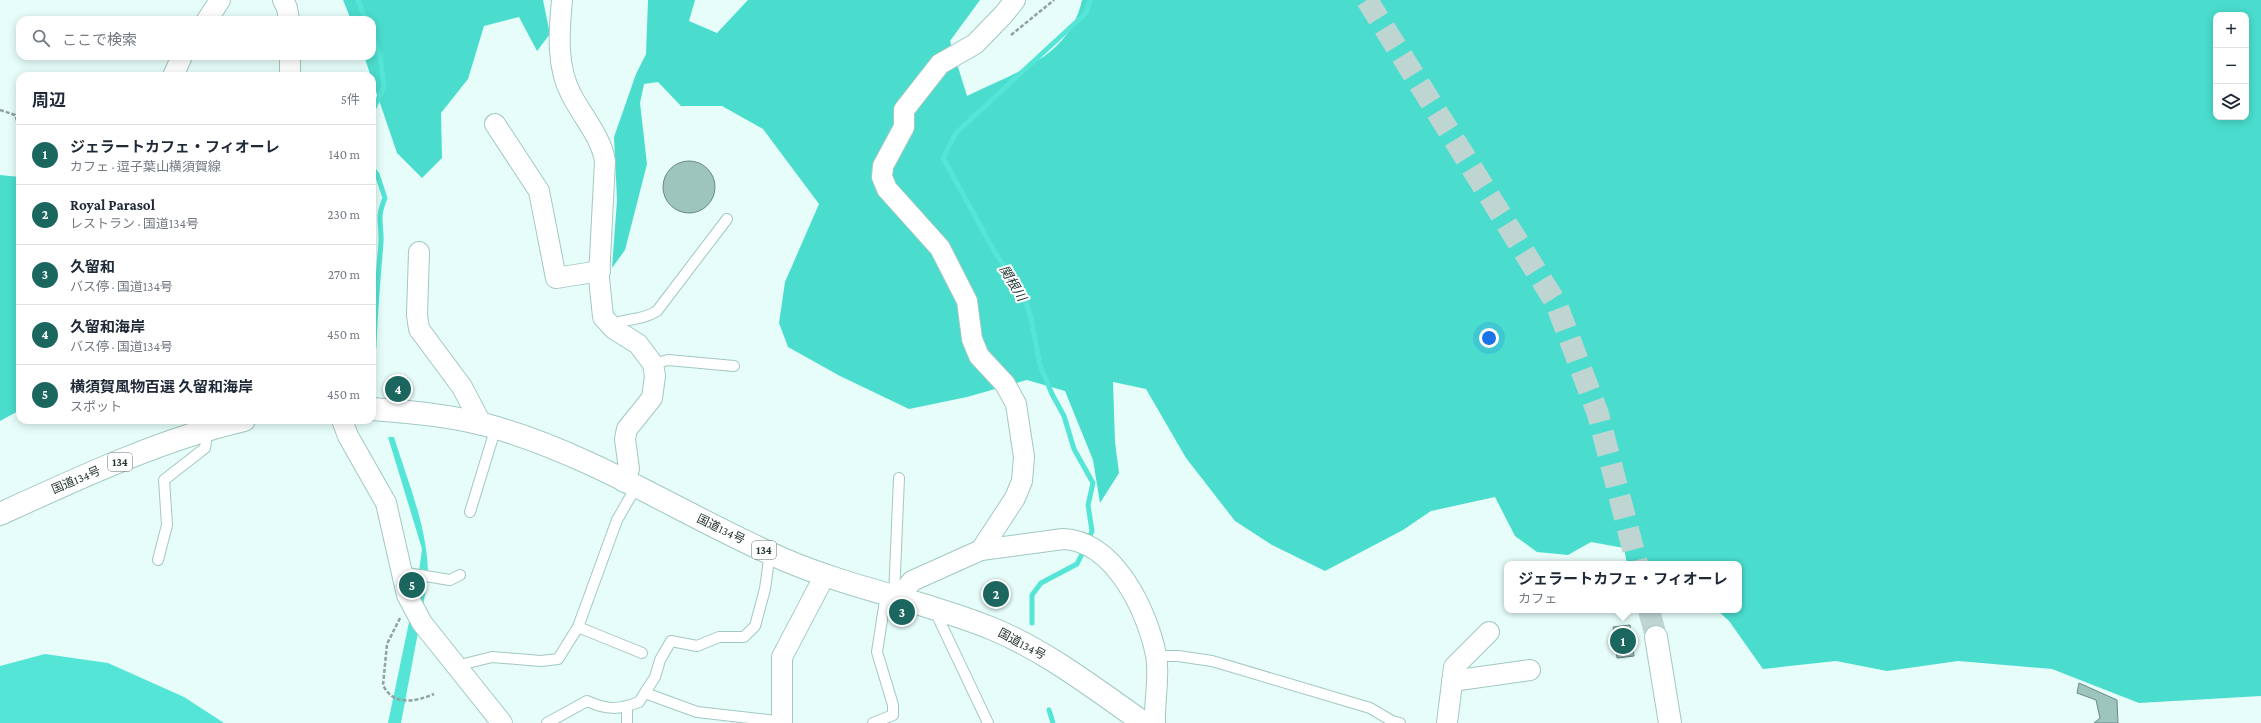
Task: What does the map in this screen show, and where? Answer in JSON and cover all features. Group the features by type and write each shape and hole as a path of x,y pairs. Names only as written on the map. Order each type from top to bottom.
{"main road":[{"name":"国道134号","path":"376,408 409,411 489,426 552,447 594,465 770,552 825,575 932,607 994,629 1030,646 1144,723"},
{"name":"国道134号","path":"0,514 102,468 208,428 226,424"},
{"path":"1656,637 1670,723"}],"street":[{"path":"209,16 220,0"},
{"path":"283,0 287,8 288,16"},
{"path":"562,0 560,24 562,72 571,94 603,148 605,160 600,271 603,316 611,326 638,344 653,364 655,376 652,398 627,429 625,439 630,484"},
{"path":"981,550 1015,498 1022,481 1024,457 1016,404 1005,384 979,356 972,339 967,301 940,248 887,189 882,177 883,166 904,127 904,110 940,64 975,44 1004,14 1014,0"},
{"path":"175,72 180,60"},
{"path":"290,60 290,72"},
{"path":"495,124 539,192 556,278 600,271"},
{"path":"420,252 417,315 419,329 489,426"},
{"path":"344,424 348,436 386,503 408,573 410,602 422,623 502,723"},
{"path":"893,596 912,581 981,550 1063,539 1076,539 1097,550 1121,574 1144,615 1156,656 1155,723"},
{"path":"783,722 782,657 825,575"},
{"path":"1447,723 1454,667 1489,632"},
{"path":"1452,681 1530,670"}],"lane":[{"path":"611,326 621,321 645,319 657,311 727,219"},
{"path":"653,364 668,360 734,366"},
{"path":"470,512 489,426"},
{"path":"158,560 167,525 164,480 205,448 208,428"},
{"path":"873,723 893,715 892,705 877,652 893,596 899,478"},
{"path":"456,666 492,657 541,661 558,659 578,627 630,484"},
{"path":"547,723 587,701 602,708 627,707 639,702 655,677 660,660 671,641 697,646 719,637 744,637 755,626 765,590 770,552"},
{"path":"408,573 450,580 460,575"},
{"path":"932,607 986,723"},
{"path":"578,627 642,653"},
{"path":"1156,656 1178,656 1212,661 1370,708 1392,722 1400,723"},
{"path":"645,693 697,712 783,722"},
{"path":"627,707 627,723"}],"path":[{"path":"0,110 15,115 16,118"},
{"path":"410,602 387,644 383,685 386,691 393,697 405,700 417,701 434,694"}],"green space":[{"path":"343,0 543,0 550,34 537,51 519,17 484,26 468,79 441,113 442,158 422,178 397,153 376,91 376,72 369,72 365,60 376,60 376,16 349,16"},
{"path":"648,0 695,0 689,21 717,33 748,0 980,0 950,41 967,96 1021,71 1038,61 1053,49 1066,36 1076,20 1082,0 2261,0 2261,696 2139,703 2052,669 1958,661 1887,671 1836,661 1763,669 1729,621 1720,613 1742,613 1742,561 1626,561 1624,548 1591,542 1568,555 1537,552 1515,536 1495,497 1431,511 1403,530 1325,571 1272,545 1235,521 1186,458 1146,389 1113,382 1115,442 1119,473 1100,503 1093,460 1065,391 1027,380 967,397 909,409 840,376 788,347 779,323 785,282 819,204 763,129 722,106 681,106 658,82 644,84 640,103 647,164 625,250 612,268 617,200 614,137 636,74 646,54"},
{"path":"0,175 16,177 16,412 0,421"}],"water":[{"path":"388,437 394,437 417,507 425,543 428,579 401,723 388,723 418,579 422,549"},
{"path":"45,654 108,663 184,697 224,723 0,723 0,666"}],"building":[{"path":"689,161 699,163 707,169 713,177 715,187 713,197 707,205 699,211 689,213 679,211 671,205 665,197 663,187 665,177 671,169 679,163"},
{"path":"1630,625 1634,656 1617,658 1613,627"},
{"path":"2079,683 2117,700 2118,723 2094,723 2100,718 2096,700 2077,693"}],"waterway":[{"path":"358,0 364,16"},
{"name":"関根川","path":"1087,542 1092,531 1088,505 1093,483 1074,449 1064,416 1052,394 1040,365 1031,318 1022,291 996,254 943,158 956,133 1086,13 1090,0"},
{"path":"376,46 380,55 384,87 376,104"},
{"path":"376,173 385,198 380,216 381,243 376,308"},
{"name":"関根川","path":"1032,623 1032,595 1041,583 1077,564 1084,550"},
{"name":"関根川","path":"1049,710 1053,723"}],"tunnel":[{"path":"1367,0 1556,303 1598,414 1636,561"},
{"path":"1650,613 1656,637"}],"place":[{"name":"久留和海岸","path":"398,389"},
{"name":"横須賀風物百選 久留和海岸","path":"412,585"},
{"name":"Royal Parasol","path":"996,594"},
{"name":"久留和","path":"902,612"},
{"name":"ジェラートカフェ・フィオーレ","path":"1623,641"}]}
